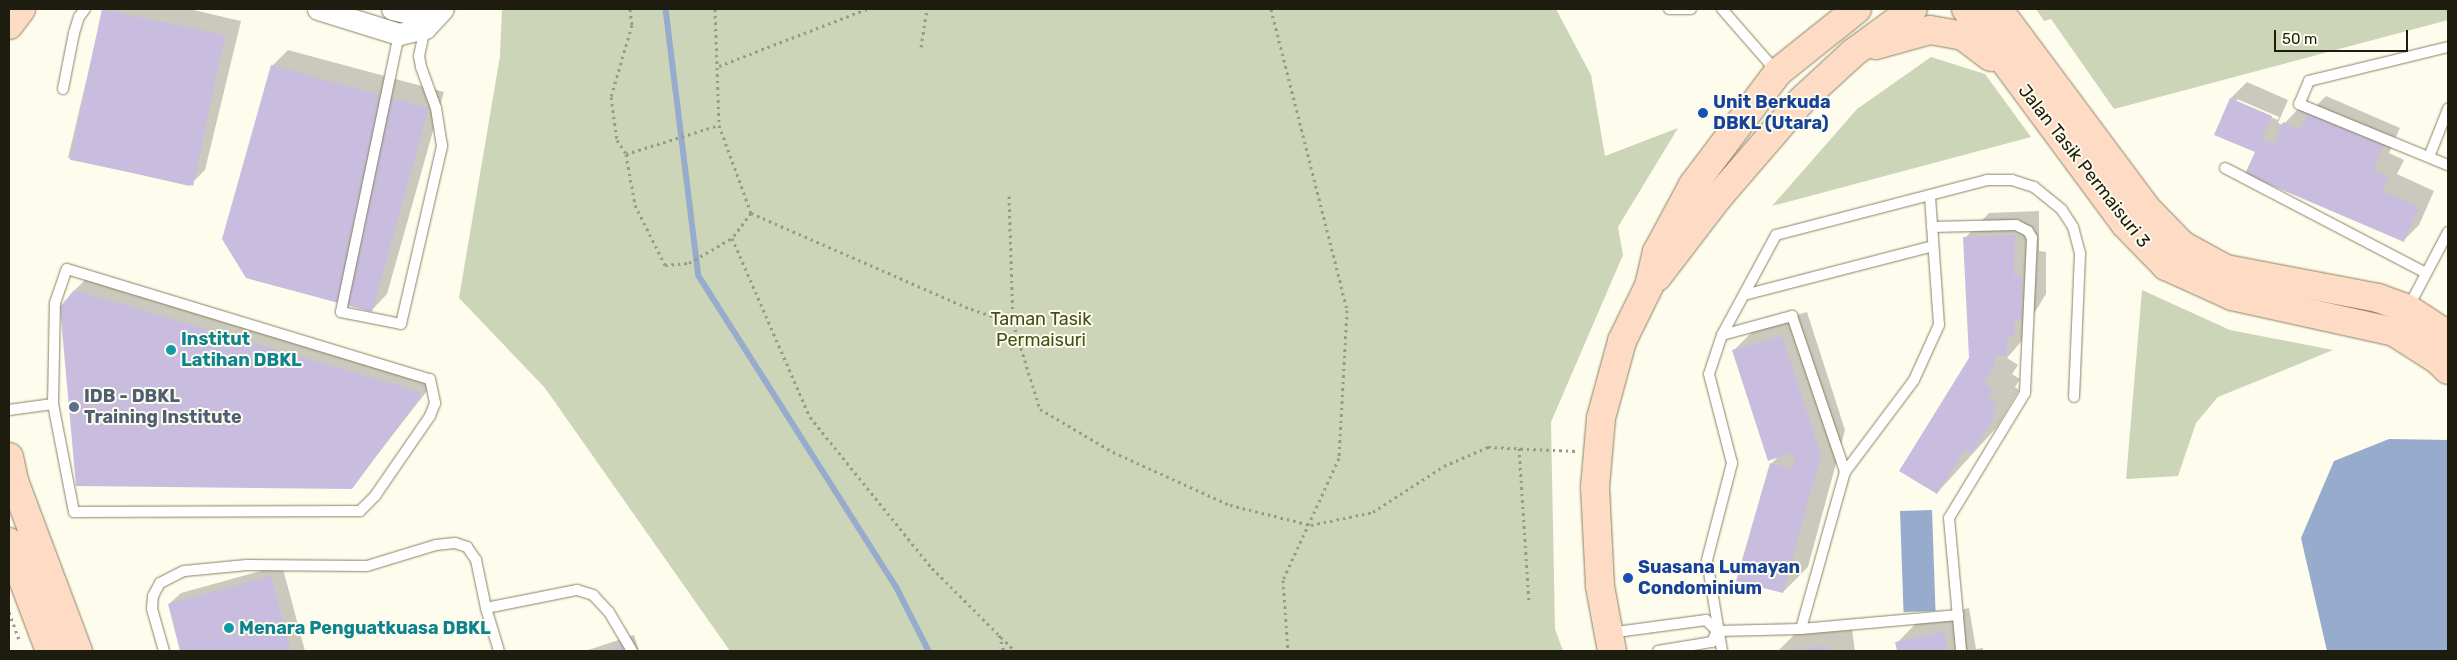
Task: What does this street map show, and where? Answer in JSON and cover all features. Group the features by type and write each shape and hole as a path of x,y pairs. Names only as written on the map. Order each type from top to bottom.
{"street":[{"path":"9,18 12,9"},
{"path":"9,25 21,9"},
{"path":"318,9 399,34 425,28 442,9"},
{"path":"392,9 409,13 442,9"},
{"path":"1610,642 1600,586 1595,487 1598,452 1609,381 1622,341 1649,286 1720,195 1801,101 1853,53 1913,9"},
{"name":"Jalan Tasik Permaisuri 3","path":"1966,9 2125,224 2166,266 2232,296 2401,320 2448,335"},
{"name":"Jalan Tasik Permaisuri 3","path":"1998,9 2147,209 2182,245 2226,269 2378,298 2448,370"},
{"path":"1649,286 1657,252 1693,185 1778,72 1848,13"},
{"path":"1853,53 1898,37 1930,30 1963,36 2011,71"},
{"path":"9,457 14,481 78,651"},
{"path":"9,542 50,651"}],"lane":[{"path":"64,89 74,32 85,9"},
{"path":"1669,9 1691,9"},
{"path":"1722,9 1778,72"},
{"path":"399,34 341,312 402,324 442,146 436,108 421,67 420,56 425,28"},
{"path":"2448,47 2309,81 2299,104 2448,165"},
{"path":"2429,157 2446,120 2448,108"},
{"path":"2225,168 2426,273"},
{"path":"1722,651 1717,631 1707,560 1732,463 1708,374 1722,335 1776,235 1988,180 2012,180 2034,187 2062,210 2072,227 2080,254 2074,397"},
{"path":"1801,629 1845,472 1914,380 1939,325 1930,195"},
{"path":"1932,227 2016,226 2028,231 2032,238 2025,392 1949,518 1961,651"},
{"path":"2401,320 2448,232"},
{"path":"1744,296 1933,246"},
{"path":"67,269 430,379 435,403 430,416 380,488 360,511 74,512 53,404 55,303 67,269"},
{"path":"1722,335 1792,316 1845,472"},
{"path":"9,410 53,404"},
{"path":"164,651 152,609 153,596 160,583 170,576 209,567 367,566 436,545 455,543 467,547 476,560 486,608 499,651"},
{"path":"486,608 577,590 593,595 609,612 632,651"},
{"path":"1610,642 1706,620 1717,631 1801,629 1958,615"},
{"path":"1658,651 1712,642 1717,631"}],"path":[{"path":"630,9 632,25 611,97 617,140 626,154 635,205 665,265 689,263 732,238 751,213"},
{"path":"715,9 719,66 720,124 751,213 971,309 1013,323"},
{"path":"719,66 867,9"},
{"path":"921,47 927,9"},
{"path":"1271,9 1347,310 1339,458 1311,525 1283,580 1288,651"},
{"path":"626,154 720,124"},
{"path":"1009,196 1013,323 1040,408 1113,452 1230,505 1311,525 1374,512 1444,466 1488,448 1598,452"},
{"path":"732,238 810,417 932,568 1015,651"},
{"path":"1519,448 1529,602"},
{"path":"9,612 21,644"},
{"path":"998,634 1004,651"}],"green space":[{"name":"Taman Tasik Permaisuri","path":"502,9 1556,9 1591,75 1605,156 1678,128 1618,227 1623,255 1551,422 1555,629 1563,651 730,651 545,388 459,298 500,56"},
{"path":"2036,9 2448,9 2448,20 2114,109 2051,19 2044,21"},
{"path":"1931,57 1985,74 2031,137 1772,206 1857,109"},
{"path":"2142,290 2230,330 2333,350 2218,397 2196,423 2178,476 2126,479"}],"water":[{"path":"2389,439 2448,440 2448,651 2327,651 2301,538 2334,461"},
{"path":"1932,510 1936,611 1904,612 1900,511"}],"building":[{"path":"102,9 225,35 193,186 70,160"},
{"path":"271,65 429,108 372,312 246,278 222,239"},
{"path":"2230,98 2272,116 2262,139 2274,144 2283,122 2300,130 2309,111 2384,144 2373,170 2389,176 2382,191 2419,207 2404,242 2245,174 2255,152 2214,135"},
{"path":"2015,235 2014,276 2022,276 2022,320 2015,320 2015,336 2008,336 2006,356 1996,356 1994,367 1984,383 1994,390 1989,399 1997,404 1991,412 1995,415 1972,453 1965,450 1937,494 1899,471 1969,358 1963,237"},
{"name":"Institut Latihan DBKL","path":"74,290 423,393 352,489 76,486 60,307"},
{"path":"1782,336 1821,455 1783,593 1736,581 1770,463 1791,469 1795,460 1791,453 1768,461 1732,350"},
{"name":"Menara Penguatkuasa DBKL","path":"271,576 291,651 180,651 168,604"},
{"path":"1944,632 1948,651 1897,651 1895,642"},
{"path":"622,645 624,651 606,651"},
{"path":"1827,646 1827,651 1790,651 1790,650"}],"waterway":[{"path":"666,9 699,276 897,588 929,651"}],"place":[{"name":"Unit Berkuda DBKL (Utara)","path":"1703,113"},
{"name":"Institut Latihan DBKL","path":"171,350"},
{"name":"IDB - DBKL Training Institute","path":"74,407"},
{"name":"Suasana Lumayan Condominium","path":"1628,578"},
{"name":"Menara Penguatkuasa DBKL","path":"229,628"}]}
